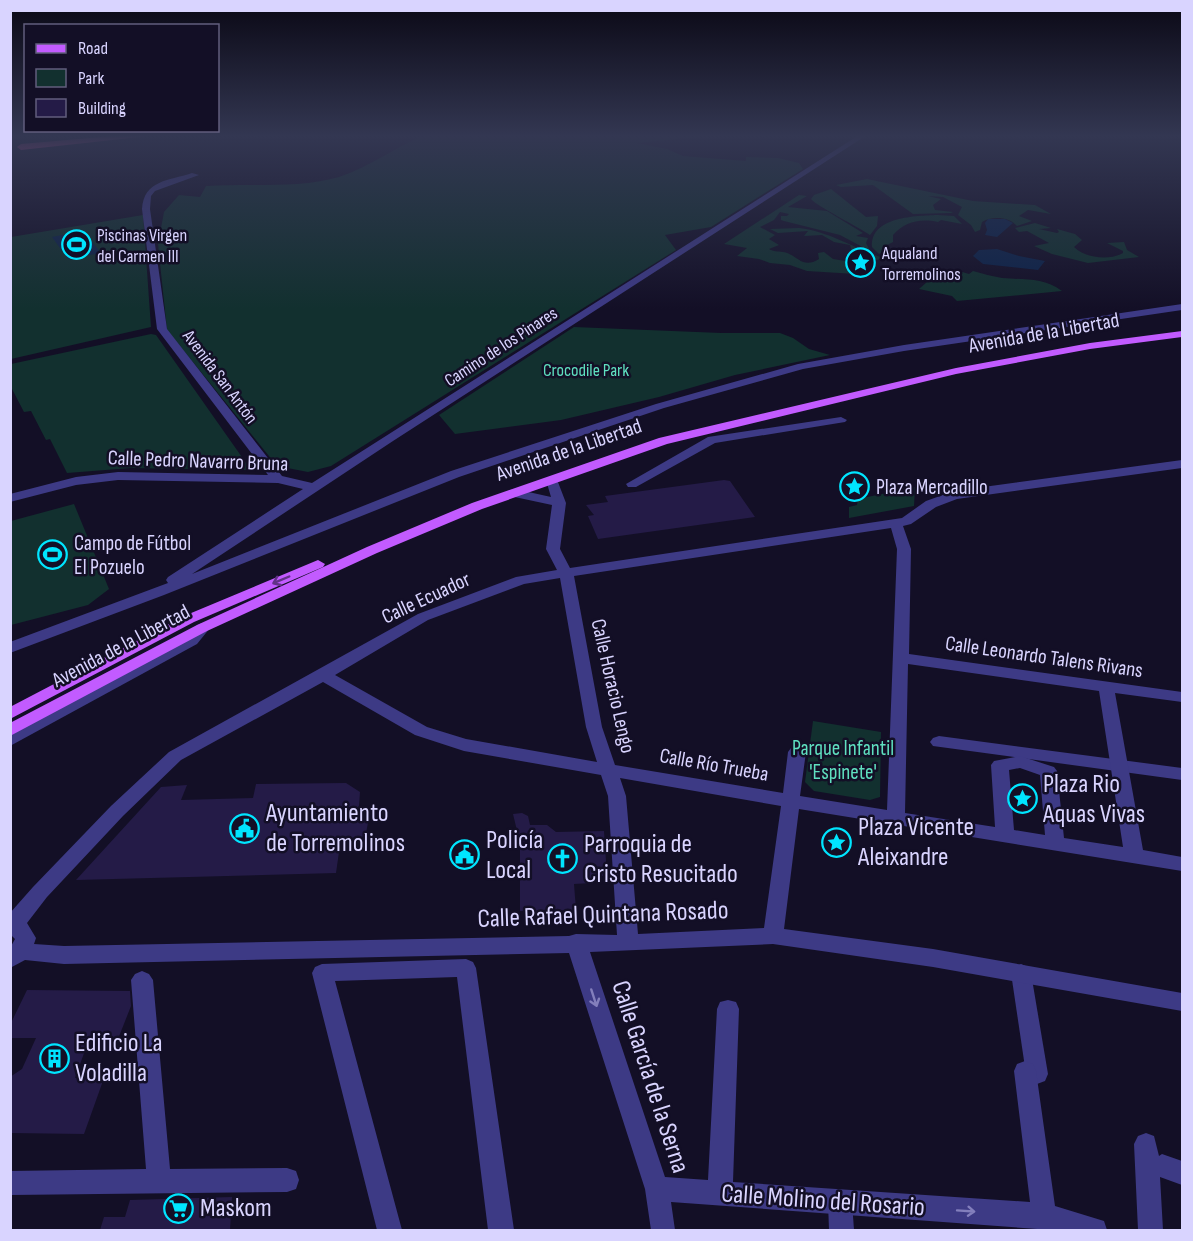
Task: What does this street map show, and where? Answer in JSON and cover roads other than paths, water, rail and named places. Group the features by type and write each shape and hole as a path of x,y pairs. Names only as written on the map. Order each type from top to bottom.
{"main road":[{"name":"Avenida de la Libertad","path":"10,714 189,619 467,500 655,435 949,365 1081,341 1182,326"},
{"name":"Avenida de la Libertad","path":"10,730 202,628 372,550 477,506 663,441 956,371 1090,346 1182,334"}],"street":[{"name":"Avenida San Antón","path":"149,193 146,209 162,329 278,479"},
{"name":"Camino de los Pinares","path":"159,592 172,580 313,487 773,193"},
{"path":"10,648 159,592 466,470 660,406 780,372 904,348 1182,308"},
{"path":"632,484 712,440 842,420"},
{"name":"Calle Ecuador","path":"11,926 40,892 110,819 175,756 423,617 521,580 896,523 915,515 931,504 954,495 1182,464"},
{"name":"Calle Pedro Navarro Bruna","path":"10,498 76,481 118,476 278,479 313,487"},
{"name":"Calle Horacio Lengo","path":"552,480 559,503 553,549 566,573 594,727 617,796 628,943"},
{"path":"515,493 559,503"},
{"path":"896,523 904,549 896,818"},
{"path":"10,740 192,641 202,628"},
{"name":"Calle Leonardo Talens Rivans","path":"901,658 1182,700"},
{"name":"Calle Río Trueba","path":"323,675 421,731 464,744 790,801 1182,864"},
{"path":"10,707 52,686 72,681"},
{"path":"1106,687 1134,856"},
{"path":"939,742 1120,764 1182,774"},
{"path":"773,936 797,752"},
{"path":"1005,835 1000,765 1020,762 1048,771 1055,843"},
{"path":"11,926 19,928 26,938 16,956"},
{"name":"Calle Rafael Quintana Rosado","path":"16,956 363,950 576,942 628,943 773,936 933,958 1182,1002"},
{"name":"Calle García de la Serna","path":"576,942 657,1189 663,1230"},
{"path":"388,1230 322,973 466,968 501,1230"},
{"path":"1021,973 1031,1073 1039,1221"},
{"path":"142,980 159,1182"},
{"path":"720,1194 728,1009"},
{"path":"1146,1144 1151,1230"},
{"path":"10,1184 287,1180"},
{"name":"Calle Molino del Rosario","path":"657,1189 840,1202 1039,1221 1095,1230"},
{"path":"840,1202 842,1230"}],"water":[{"path":"988,219 1005,219 1013,223 997,237 985,235 987,230 985,223"},
{"name":"Piscinas Virgen del Carmen III","path":"83,231 101,253 68,259 52,237"},
{"path":"997,249 1045,261 1038,270 983,264 973,256 979,250"}],"place":[{"name":"Piscinas Virgen del Carmen III","path":"76,245"},
{"name":"Aqualand Torremolinos","path":"861,263"},
{"name":"Plaza Mercadillo","path":"855,487"},
{"name":"Campo de Fútbol El Pozuelo","path":"53,555"},
{"name":"Plaza Rio Aquas Vivas","path":"1022,799"},
{"name":"Ayuntamiento de Torremolinos","path":"245,828"},
{"name":"Plaza Vicente Aleixandre","path":"837,842"},
{"name":"Policía Local","path":"465,855"},
{"name":"Parroquia de Cristo Resucitado","path":"563,859"},
{"name":"Edificio La Voladilla","path":"54,1058"},
{"name":"Maskom","path":"179,1208"}],"park label":[{"name":"Crocodile Park","path":"586,370"},
{"name":"Parque Infantil 'Espinete'","path":"843,760"}]}
